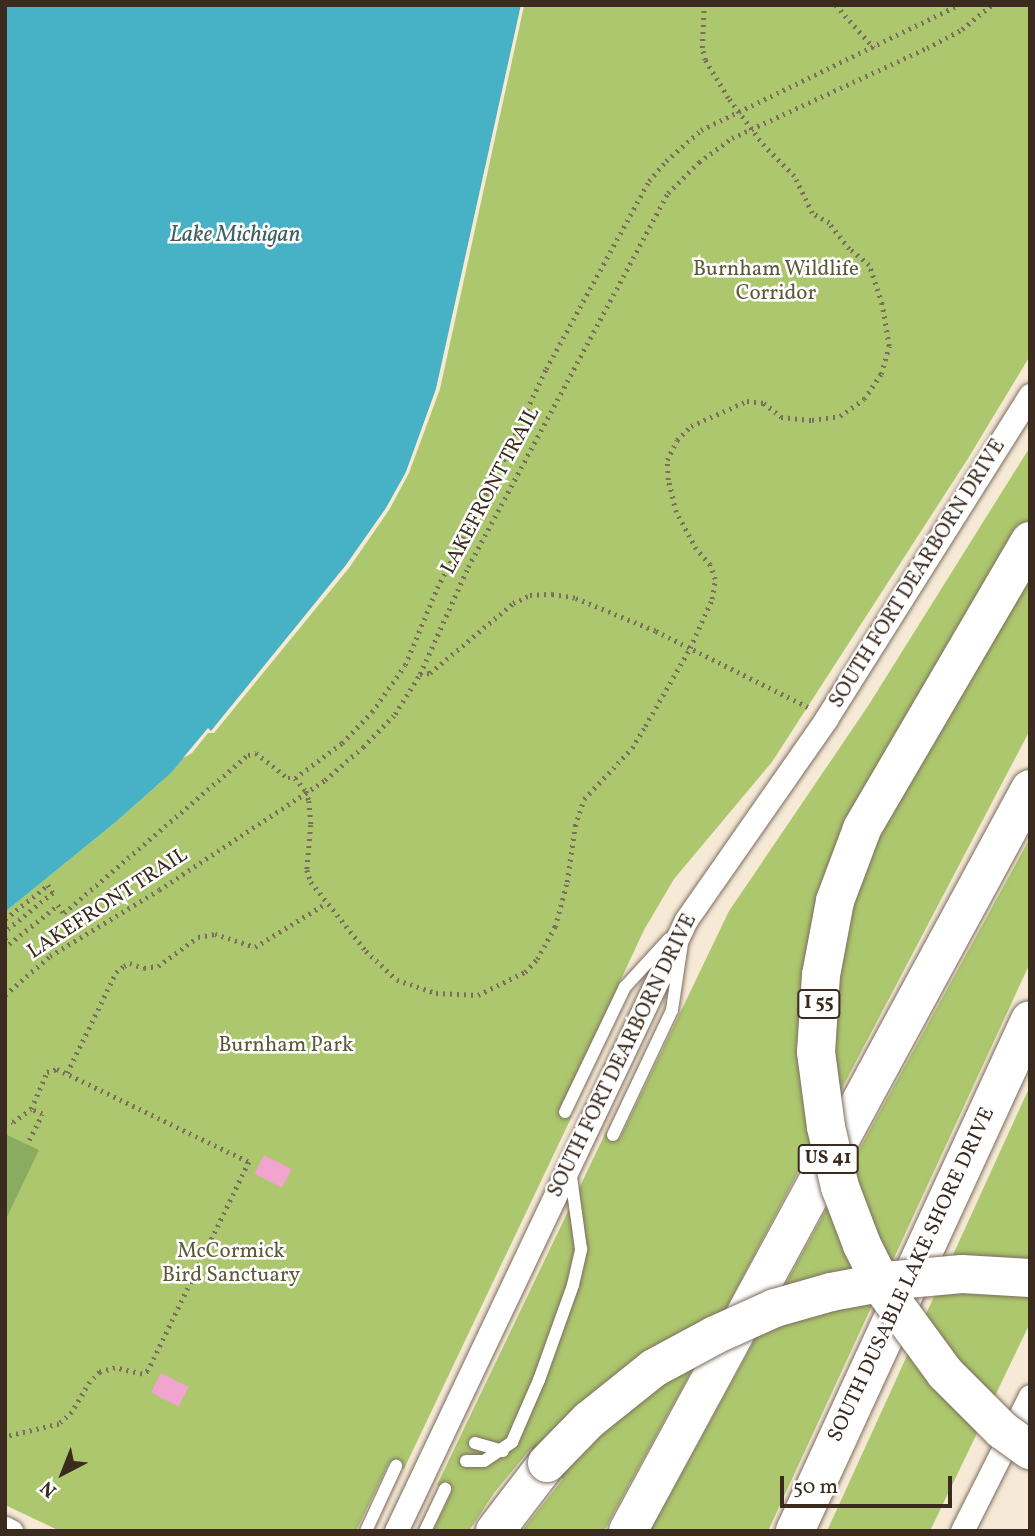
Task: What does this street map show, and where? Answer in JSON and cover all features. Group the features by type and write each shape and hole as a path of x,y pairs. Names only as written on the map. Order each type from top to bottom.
{"highway":[{"name":"I 55","path":"1030,541 862,829 835,901 821,975 816,1052 825,1127 840,1187 862,1245 885,1291 944,1373 1002,1430 1030,1450"},
{"name":"US 41","path":"628,1531 1030,789"},
{"name":"SOUTH DUSABLE LAKE SHORE DRIVE","path":"795,1531 1030,1020"},
{"path":"495,1531 547,1463 589,1420 654,1368 715,1335 775,1308 831,1292 895,1280 962,1274 1030,1278"}],"street":[{"name":"SOUTH FORT DEARBORN DRIVE","path":"396,1531 686,920 827,719 1030,395"},
{"path":"962,1531 1030,1396"},
{"path":"5,1528 11,1531"}],"lane":[{"path":"565,1112 625,987 686,920"},
{"path":"613,1135 672,1010 686,920"},
{"path":"466,1461 484,1461 503,1451 519,1429 573,1285 581,1249 570,1166"},
{"path":"475,1443 503,1451"},
{"path":"366,1531 396,1466"},
{"path":"425,1531 445,1489"}],"path":[{"path":"295,778 306,791 310,825 307,870 316,893 381,966 397,980 436,993 478,995 525,972 537,959 555,927 567,882 575,826 584,799 632,748 690,648 712,598 715,579 710,565 696,549 676,512 668,480 667,460 677,440 691,426 747,401 764,403 781,418 812,420 840,416 864,399 881,374 889,346 882,304 869,265 849,249 829,223 812,213 793,176 764,146 705,60 702,48 704,5"},
{"path":"836,5 874,48"},
{"name":"LAKEFRONT TRAIL","path":"5,939 9,944 58,905 64,912 248,755 256,753 288,778 295,778 342,743 372,712 405,665 437,588 500,467 546,369 649,181 666,161 701,130 958,5"},
{"name":"LAKEFRONT TRAIL","path":"5,995 50,956 159,890 325,780 395,714 420,674 468,567 668,194 699,162 732,138 752,128 927,48 962,29 992,5"},
{"path":"420,674 430,673 513,603 530,595 576,598 792,697 827,719"},
{"name":"LAKEFRONT TRAIL","path":"5,919 48,885 54,893 5,932"},
{"path":"67,1073 116,972 124,966 130,963 145,968 158,966 198,937 215,934 255,947 326,904"},
{"path":"5,1120 13,1122 31,1109 47,1072 57,1069 249,1162 148,1371 142,1374 115,1368 100,1373 90,1382 72,1412 59,1424 5,1437"},
{"path":"29,1140 42,1114 31,1109"}],"green space":[{"name":"Burnham Park","path":"521,5 1030,5 1030,356 967,460 772,762 674,879 644,930 560,1110 572,1116 404,1469 389,1463 356,1531 60,1531 5,1505 5,912 117,821 171,773 386,508"},
{"path":"1030,447 1030,730 737,1288 604,1531 522,1531 563,1479 531,1448 494,1493 469,1531 433,1531 451,1492 437,1485 606,1132 620,1138 729,911 868,706"},
{"path":"1030,838 1030,963 768,1531 650,1531"},
{"path":"1030,1086 1030,1323 930,1531 827,1531"},
{"path":"5,1134 39,1150 5,1221"}],"water":[{"name":"Lake Michigan","path":"5,5 521,5 436,389 406,472 386,508 346,565 211,731 208,729 171,773 117,821 5,912"}],"pier":[{"path":"521,5 524,6 440,389 409,473 389,510 349,568 214,733 208,733 192,753 183,758 208,728 211,731 346,565 386,508 406,472 436,389"}],"building":[{"path":"264,1155 292,1169 282,1188 254,1174"},
{"path":"161,1373 189,1387 179,1407 151,1393"}],"park label":[{"name":"Burnham Wildlife Corridor","path":"776,282"},
{"name":"McCormick Bird Sanctuary","path":"231,1264"}]}
